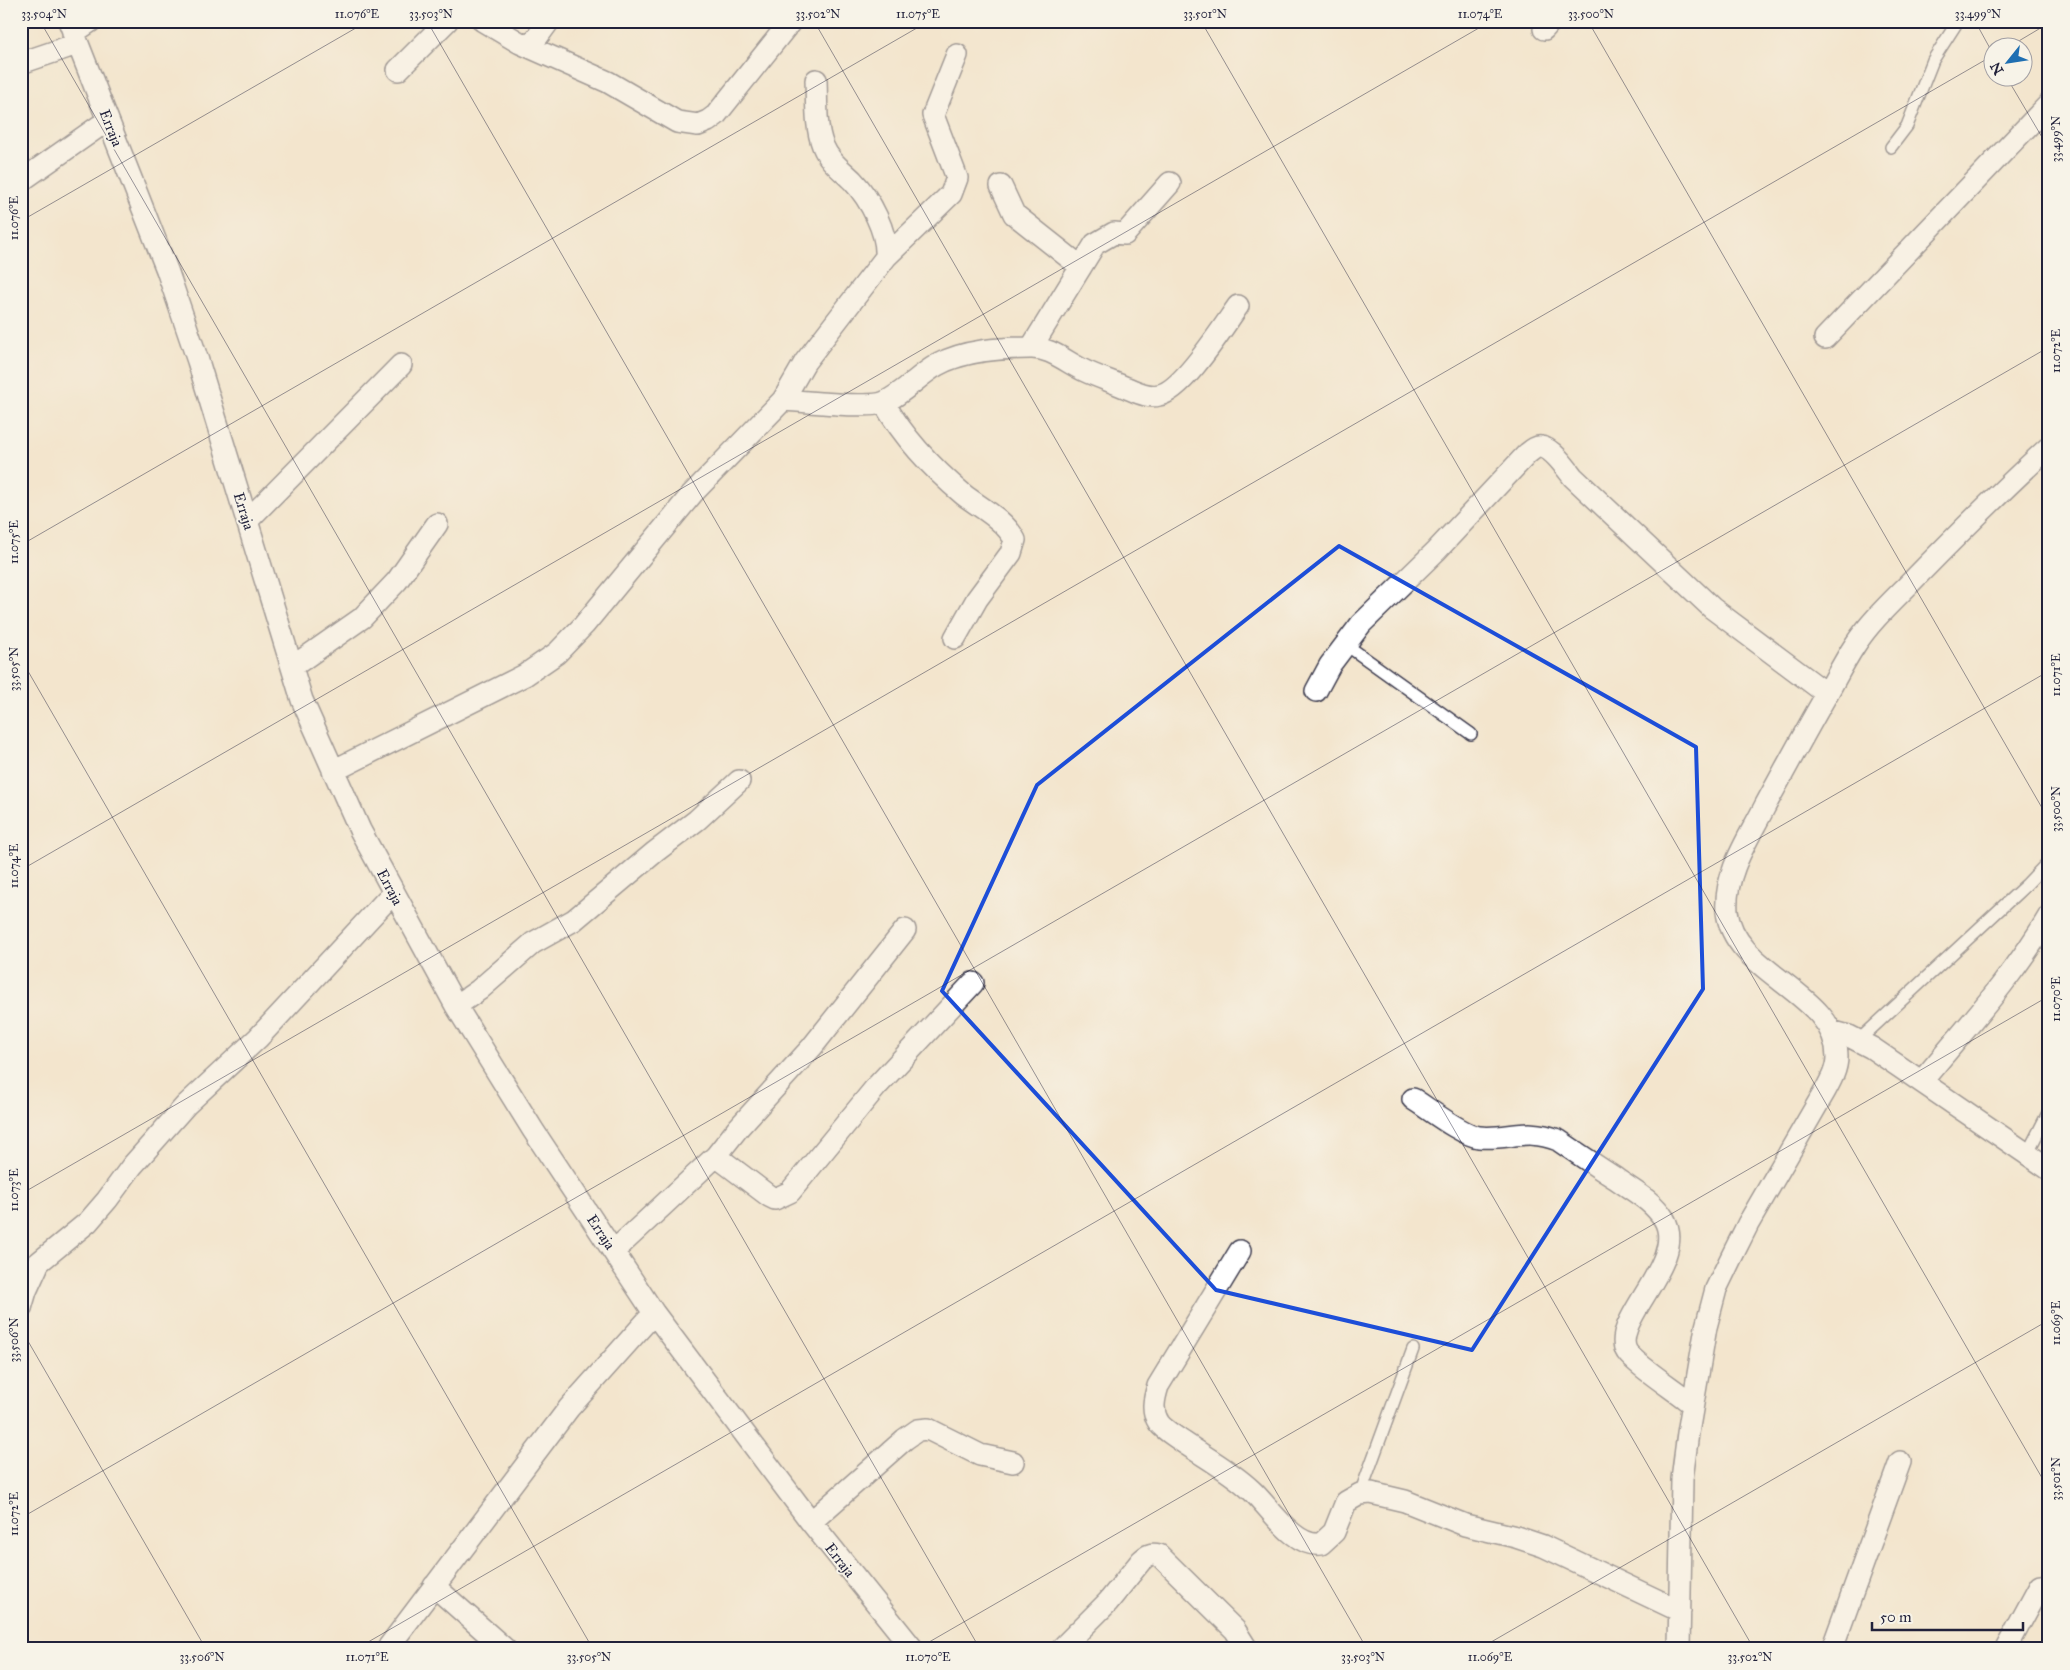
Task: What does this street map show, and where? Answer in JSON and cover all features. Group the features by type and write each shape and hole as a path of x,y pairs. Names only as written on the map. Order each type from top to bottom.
{"street":[{"path":"21,63 92,21"},
{"path":"398,70 446,21"},
{"path":"483,21 530,47 608,82 677,122 698,125 708,122 716,115 791,21"},
{"path":"530,47 549,21"},
{"name":"Erraja","path":"73,33 167,270 198,360 302,700 333,771 393,893 456,1006 533,1130 654,1313 810,1522 912,1649"},
{"path":"333,771 525,674 557,653 584,625 692,494 784,400 805,362 886,257 951,194 957,178 933,115 957,55"},
{"path":"816,80 819,132 823,147 831,160 855,183 865,197 885,235 886,257"},
{"path":"1825,338 2049,104"},
{"path":"21,180 108,120"},
{"path":"1031,348 1095,244 1114,233 1125,234 1170,183"},
{"path":"1000,186 1014,214 1081,267"},
{"path":"784,400 848,404 884,403 938,364 954,357 971,352 1031,348 1045,349 1084,370 1147,396 1159,396 1170,392 1188,374 1238,306"},
{"path":"247,521 401,365"},
{"path":"884,403 895,422 928,461 964,494 1006,527 1015,540 1011,553 977,599 955,638"},
{"path":"1316,690 1344,644 1361,624 1436,551 1527,454 1534,448 1541,446 1559,460 1573,477 1712,608 1827,694"},
{"path":"1679,1649 1682,1480 1692,1404 1706,1327 1716,1290 1748,1224 1833,1075 1837,1057 1832,1031 1807,1002 1756,960 1737,938 1727,911 1728,893 1734,867 1784,769 1856,644 1876,619 1984,506 2049,447"},
{"path":"292,667 362,618 397,581 437,524"},
{"path":"456,1006 485,985 533,943 574,920 655,852 697,820 739,781"},
{"path":"21,1308 30,1271 88,1222 132,1166 186,1105 258,1038 393,893"},
{"path":"1922,1081 2011,973 2030,948 2049,916"},
{"path":"614,1251 655,1215 716,1156 739,1127 812,1047 905,930"},
{"path":"716,1156 768,1196 775,1199 790,1192 876,1086 973,983"},
{"path":"1832,1031 1859,1040 2049,1169"},
{"path":"1413,1099 1468,1134 1489,1137 1533,1133 1558,1140 1649,1201 1665,1221 1669,1241 1661,1265 1625,1333 1624,1341 1628,1353 1692,1404"},
{"path":"1240,1251 1158,1386 1154,1400 1154,1412 1159,1423 1250,1488 1296,1537 1307,1543 1321,1544 1334,1532 1346,1502 1360,1494 1371,1493 1405,1501 1465,1525 1516,1537 1543,1546 1680,1611"},
{"path":"387,1649 569,1408 654,1313"},
{"path":"810,1522 905,1439 918,1430 928,1429 938,1432 980,1455 1013,1462"},
{"path":"1832,1649 1900,1462"},
{"path":"1061,1649 1108,1602 1141,1561 1147,1555 1153,1554 1159,1555 1235,1630 1247,1649"},
{"path":"434,1586 505,1649"},
{"path":"2006,1649 2040,1586"}],"lane":[{"path":"1891,147 1907,126 1933,60 1958,21"},
{"path":"1344,644 1471,734"},
{"path":"1859,1040 2019,892 2049,861"},
{"path":"2027,1154 2049,1111"},
{"path":"1360,1494 1413,1349"}],"highlighted area":[{"path":"1339,546 1696,747 1703,989 1472,1350 1216,1290 942,991 1037,785"}]}
